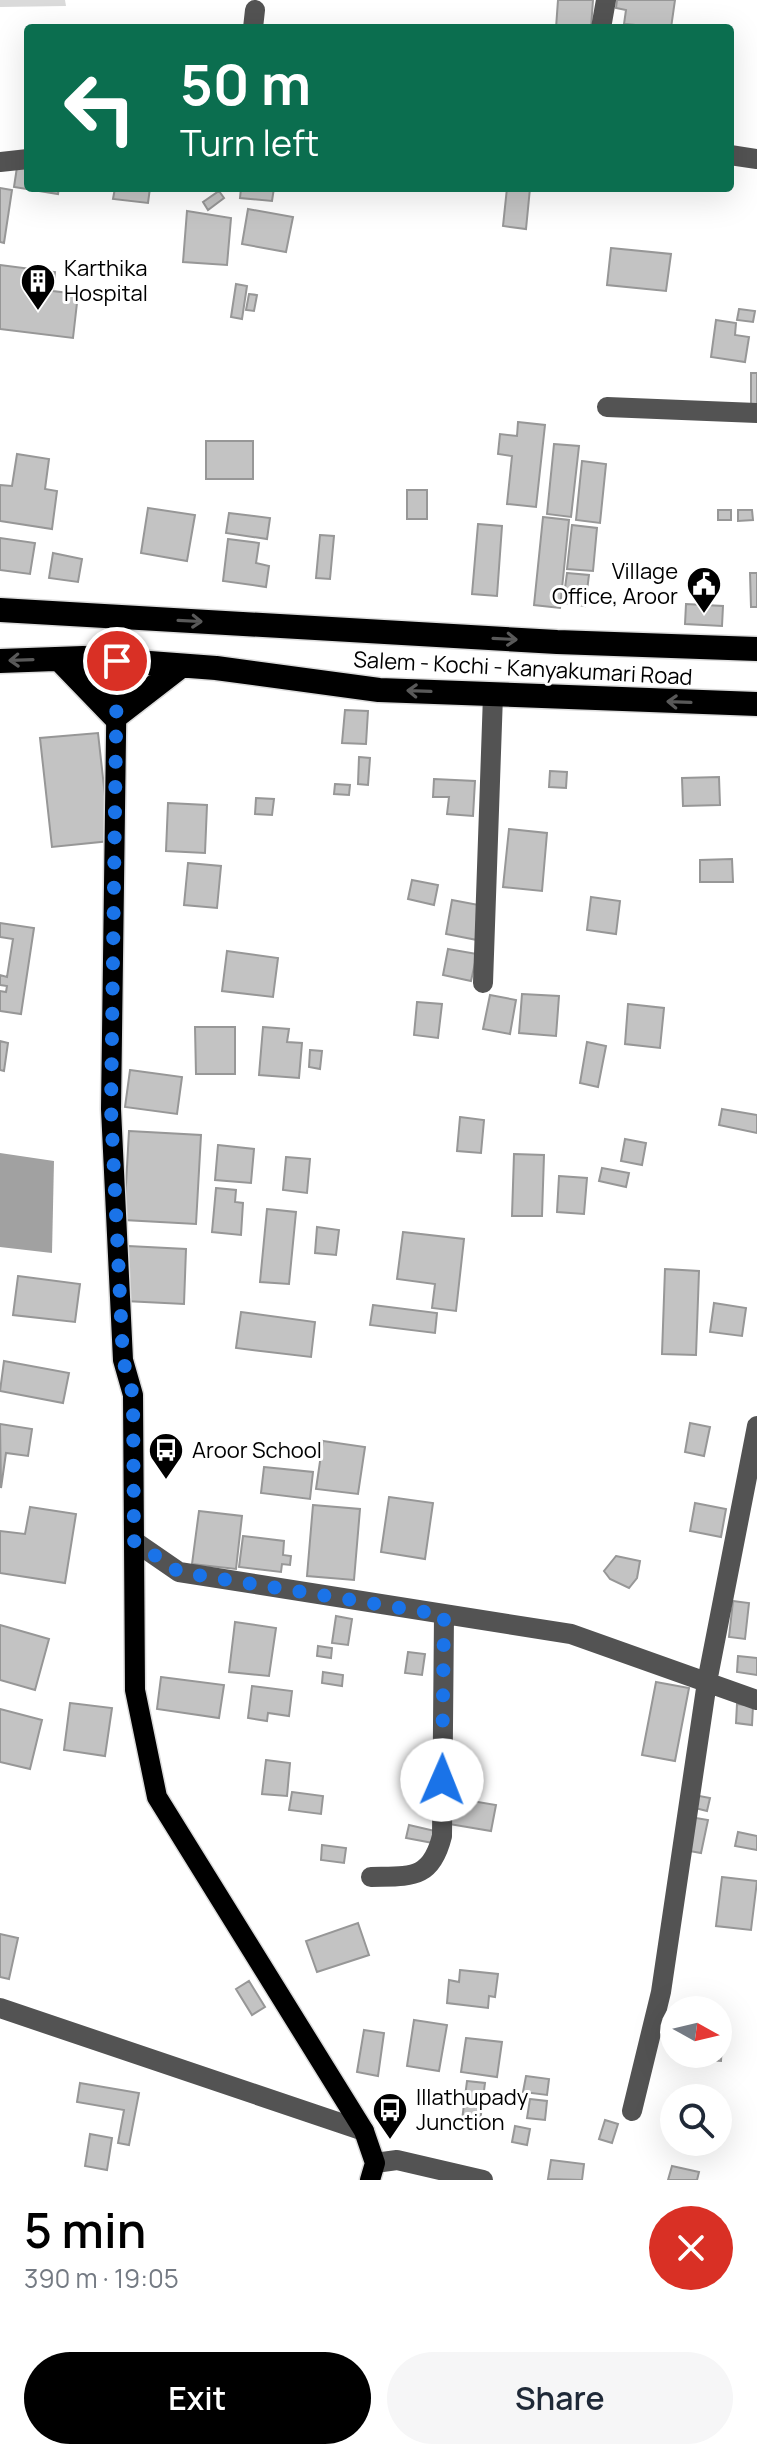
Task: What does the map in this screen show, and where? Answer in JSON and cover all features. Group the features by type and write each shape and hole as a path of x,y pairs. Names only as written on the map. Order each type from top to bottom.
{"highway":[{"name":"Salem - Kochi - Kanyakumari Road","path":"0,610 557,642 757,649"},
{"path":"59,659 115,717 181,666"},
{"name":"Salem - Kochi - Kanyakumari Road","path":"0,661 117,661 379,690 757,704"}],"main road":[{"path":"117,661 111,1109 123,1360 133,1395 135,1690 157,1797 364,2131 372,2172"}],"street":[{"path":"602,24 606,0"},
{"path":"734,156 757,159"},
{"path":"0,162 24,159"},
{"path":"607,407 757,413"},
{"path":"483,983 493,695"},
{"path":"632,2111 661,1992 707,1682 757,1426"},
{"path":"134,1541 179,1572 571,1634 757,1700"},
{"path":"371,1877 419,1875 437,1858 442,1836 444,1615"},
{"path":"0,2008 364,2131"},
{"path":"372,2172 397,2160 483,2180"}],"shaded area":[{"path":"0,0 65,0 66,6 0,7"},
{"path":"0,1153 54,1161 52,1253 0,1247"}],"building":[{"path":"558,0 593,0 591,24 556,24"},
{"path":"617,0 675,0 672,24 624,24 626,10 616,8"},
{"path":"17,167 24,168 24,189 14,187"},
{"path":"0,188 12,190 4,243 0,242"},
{"path":"114,192 149,192 148,203 113,199"},
{"path":"218,192 224,198 208,210 203,202"},
{"path":"241,192 273,192 272,201 240,198"},
{"path":"507,192 530,192 526,229 503,226"},
{"path":"248,209 293,217 286,252 242,244"},
{"path":"187,211 231,218 227,265 183,262"},
{"path":"611,248 671,254 666,291 607,285"},
{"name":"Karthika Hospital","path":"0,265 55,272 53,291 78,294 73,338 0,329"},
{"path":"236,284 247,286 242,319 231,317"},
{"path":"249,294 257,295 254,311 246,310"},
{"path":"739,309 755,311 753,322 737,320"},
{"path":"716,320 736,323 735,335 749,337 745,362 711,357"},
{"path":"751,373 757,373 757,409 751,409"},
{"path":"518,422 545,425 536,507 507,504 512,456 498,454 500,434 517,436"},
{"path":"206,441 253,441 253,479 206,479"},
{"path":"554,444 579,446 571,517 547,514"},
{"path":"17,454 49,459 45,489 57,491 52,529 0,521 0,485 12,486"},
{"path":"582,461 606,464 600,523 576,520"},
{"path":"407,490 427,490 427,519 407,519"},
{"path":"148,508 195,515 187,561 141,553"},
{"path":"718,510 731,510 731,520 718,520"},
{"path":"738,510 752,510 753,520 738,521"},
{"path":"229,513 270,518 267,539 226,533"},
{"path":"543,517 569,520 560,608 534,605"},
{"path":"478,524 502,526 497,596 472,594"},
{"path":"572,525 597,528 593,571 567,569"},
{"path":"320,535 334,536 330,579 316,578"},
{"path":"0,538 35,543 30,574 0,570"},
{"path":"228,539 259,543 256,563 269,566 266,587 223,581"},
{"path":"53,553 82,559 78,582 49,578"},
{"path":"567,573 589,575 585,606 563,603"},
{"path":"750,573 757,573 757,607 751,607"},
{"name":"Village Office, Aroor","path":"686,604 723,606 722,626 685,624"},
{"path":"345,710 368,711 366,744 342,743"},
{"path":"98,733 110,841 52,847 40,738"},
{"path":"359,757 370,758 368,785 358,784"},
{"path":"550,771 567,772 566,788 549,787"},
{"path":"719,777 720,805 683,806 682,778"},
{"path":"434,779 475,781 473,816 447,814 449,797 433,797"},
{"path":"335,784 350,785 349,795 334,794"},
{"path":"256,798 274,799 272,815 255,814"},
{"path":"168,803 207,805 205,853 166,851"},
{"path":"509,829 547,833 542,891 503,887"},
{"path":"732,859 733,882 700,882 700,860"},
{"path":"188,863 221,866 217,908 184,905"},
{"path":"412,880 438,885 434,905 408,899"},
{"path":"591,897 620,901 616,934 587,930"},
{"path":"452,900 484,906 477,940 446,934"},
{"path":"0,923 34,928 21,1014 0,1011 0,991 6,992 7,986 0,985 0,975 7,977 13,939 0,937"},
{"path":"448,949 477,954 471,981 443,975"},
{"path":"227,951 278,958 273,997 222,991"},
{"path":"522,994 559,996 556,1036 519,1033"},
{"path":"490,995 516,1000 510,1034 483,1029"},
{"path":"417,1002 442,1004 438,1038 414,1035"},
{"path":"628,1004 664,1008 660,1048 625,1044"},
{"path":"195,1027 235,1027 235,1074 196,1074"},
{"path":"263,1027 289,1029 287,1042 302,1043 299,1078 259,1075"},
{"path":"0,1041 8,1043 4,1071 0,1070"},
{"path":"587,1042 606,1046 598,1087 580,1083"},
{"path":"310,1050 322,1051 320,1069 309,1067"},
{"path":"130,1070 182,1077 177,1114 125,1107"},
{"path":"722,1109 757,1115 757,1133 719,1125"},
{"path":"460,1117 484,1120 481,1153 457,1151"},
{"path":"129,1131 201,1135 196,1224 124,1220"},
{"path":"625,1139 646,1143 642,1165 621,1161"},
{"path":"218,1145 254,1149 251,1183 215,1180"},
{"path":"514,1154 544,1155 542,1216 512,1216"},
{"path":"286,1157 310,1159 307,1193 283,1190"},
{"path":"602,1168 629,1173 626,1187 599,1181"},
{"path":"559,1176 587,1178 584,1214 557,1212"},
{"path":"216,1188 236,1190 235,1202 243,1203 241,1235 212,1232"},
{"path":"267,1209 296,1212 289,1284 260,1282"},
{"path":"317,1227 339,1230 336,1255 315,1253"},
{"path":"403,1232 464,1239 456,1311 432,1308 435,1284 397,1279"},
{"path":"128,1246 186,1249 184,1304 125,1301"},
{"path":"665,1269 699,1271 696,1355 662,1354"},
{"path":"18,1276 80,1284 75,1322 13,1315"},
{"path":"714,1303 746,1308 742,1336 710,1332"},
{"path":"373,1305 437,1313 435,1333 370,1325"},
{"path":"241,1312 315,1322 311,1357 236,1348"},
{"path":"4,1361 69,1373 63,1403 0,1391"},
{"path":"690,1423 710,1427 704,1456 685,1452"},
{"path":"0,1424 32,1429 28,1456 6,1453 1,1488"},
{"path":"323,1441 365,1447 358,1494 316,1489"},
{"path":"264,1467 313,1472 310,1499 261,1493"},
{"path":"389,1497 433,1503 425,1559 381,1552"},
{"path":"695,1503 726,1509 721,1537 690,1531"},
{"path":"313,1505 360,1509 354,1580 307,1576"},
{"path":"30,1507 76,1514 65,1583 0,1573 0,1531 25,1534"},
{"path":"199,1511 242,1516 236,1569 192,1564"},
{"path":"243,1536 284,1541 283,1555 291,1556 290,1565 282,1564 281,1572 239,1567"},
{"path":"616,1556 640,1561 637,1578 629,1588 610,1579 604,1571"},
{"path":"733,1601 749,1603 745,1639 729,1637"},
{"path":"336,1616 352,1619 348,1645 332,1643"},
{"path":"235,1622 276,1628 269,1676 229,1672"},
{"path":"0,1625 49,1639 35,1690 0,1680"},
{"path":"318,1646 332,1648 331,1658 317,1656"},
{"path":"408,1652 425,1654 422,1675 405,1673"},
{"path":"738,1656 757,1658 757,1675 737,1672"},
{"path":"323,1672 343,1675 342,1686 322,1683"},
{"path":"161,1677 224,1685 219,1718 157,1709"},
{"path":"656,1682 689,1688 675,1761 642,1755"},
{"path":"252,1686 292,1691 289,1716 268,1713 267,1721 248,1718"},
{"path":"70,1703 112,1708 105,1756 64,1750"},
{"path":"737,1704 753,1706 752,1725 736,1723"},
{"path":"0,1709 42,1720 30,1769 0,1762"},
{"path":"266,1760 290,1763 287,1796 262,1794"},
{"path":"292,1792 323,1796 321,1814 289,1810"},
{"path":"694,1795 710,1798 707,1811 691,1807"},
{"path":"454,1798 496,1805 491,1831 449,1824"},
{"path":"690,1817 708,1820 701,1853 684,1850"},
{"path":"409,1825 435,1831 433,1843 406,1838"},
{"path":"738,1832 757,1836 757,1850 735,1846"},
{"path":"322,1845 346,1848 344,1863 321,1860"},
{"path":"722,1877 757,1881 751,1930 716,1926"},
{"path":"358,1923 369,1955 317,1972 306,1941"},
{"path":"0,1934 18,1938 9,1979 0,1977"},
{"path":"460,1970 498,1974 495,1997 489,1996 488,2008 447,2003 449,1980 459,1982"},
{"path":"249,1981 265,2007 252,2015 236,1989"},
{"path":"414,2020 447,2025 439,2071 407,2066"},
{"path":"364,2030 384,2033 378,2076 357,2072"},
{"path":"466,2038 502,2042 497,2077 461,2072"},
{"path":"526,2076 549,2079 547,2095 523,2092"},
{"path":"467,2081 485,2083 480,2122 462,2120"},
{"path":"80,2083 139,2093 129,2145 118,2143 124,2110 77,2102"},
{"path":"530,2099 547,2101 545,2120 527,2118"},
{"path":"605,2120 618,2124 612,2143 599,2139"},
{"path":"515,2126 530,2129 527,2145 512,2142"},
{"path":"90,2134 112,2138 107,2170 85,2166"},
{"path":"551,2160 584,2164 582,2180 548,2179"},
{"path":"672,2166 699,2172 697,2180 668,2180"}],"place":[{"name":"Karthika Hospital","path":"38,312"},
{"name":"Village Office, Aroor","path":"704,615"},
{"name":"Aroor School","path":"166,1481"},
{"name":"Illathupady Junction","path":"390,2141"}],"route":[{"path":"117,661 111,1109 123,1360 133,1395 134,1541 179,1572 444,1615 442,1780"}]}
